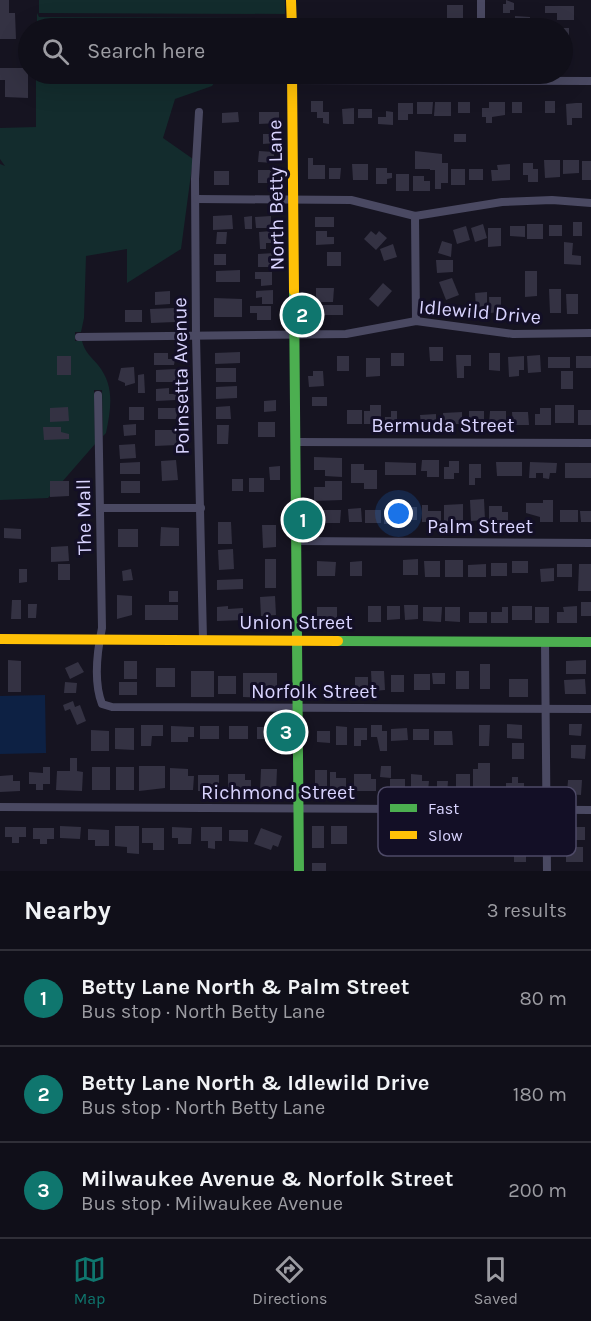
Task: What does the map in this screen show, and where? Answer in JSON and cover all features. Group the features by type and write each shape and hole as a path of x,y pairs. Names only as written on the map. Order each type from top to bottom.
{"street":[{"path":"291,0 292,18"},
{"path":"481,0 481,18"},
{"path":"573,80 591,81"},
{"name":"North Betty Lane","path":"292,84 299,871"},
{"name":"Poinsetta Avenue","path":"199,112 196,336 203,639"},
{"path":"197,199 351,200 415,216 502,202 552,200 591,203"},
{"path":"415,216 417,321"},
{"name":"Idlewild Drive","path":"79,337 346,334 417,321 513,334 591,333"},
{"name":"The Mall","path":"98,395 100,639"},
{"name":"Bermuda Street","path":"296,442 591,443"},
{"path":"100,508 201,508"},
{"name":"Palm Street","path":"297,541 591,543"},
{"name":"Union Street","path":"0,639 591,642"},
{"name":"Norfolk Street","path":"100,639 97,692 102,704 112,707 591,709"},
{"path":"546,641 546,787"},
{"name":"Richmond Street","path":"0,807 378,809"},
{"path":"547,856 547,871"}],"green space":[{"path":"39,0 285,0 285,14 39,13"},
{"path":"37,13 39,17 257,18 37,18"},
{"path":"36,84 213,84 175,99 163,138 193,159 181,249 127,283 127,249 86,256 84,318 81,332 75,332 75,341 82,341 86,351 98,365 107,381 110,406 106,433 103,436 102,390 94,390 95,444 48,498 0,500 0,164 5,166 0,159 0,128 36,127"}],"water":[{"path":"45,695 46,753 0,754 0,696"}],"building":[{"path":"0,0 9,0 9,13 15,13 16,39 0,39"},
{"path":"506,0 514,3 514,10 510,10 510,13 503,13 503,4 506,4"},
{"path":"447,5 463,5 463,18 447,18"},
{"path":"545,6 574,6 574,20 573,18 557,18 557,13 545,13"},
{"path":"0,68 18,68 18,84 28,84 28,98 5,97 5,80 0,80"},
{"path":"311,101 323,101 323,112 329,112 329,124 323,123 323,118 317,118 317,112 311,112"},
{"path":"545,101 555,101 555,113 545,113"},
{"path":"417,102 433,102 432,114 417,114"},
{"path":"435,102 451,102 451,116 434,116"},
{"path":"458,102 470,102 470,113 458,113"},
{"path":"489,102 505,102 505,115 492,117 492,123 486,123 486,117 482,117 482,108 489,108"},
{"path":"512,102 522,102 522,113 512,113"},
{"path":"398,103 413,103 413,114 408,114 408,120 398,120"},
{"path":"582,103 582,118 572,118 572,125 567,125 566,104"},
{"path":"354,108 354,124 343,124 342,109"},
{"path":"358,109 372,109 372,118 358,118"},
{"path":"386,111 393,112 393,125 378,124 378,117 386,117"},
{"path":"238,112 239,122 222,123 222,113"},
{"path":"259,112 279,112 279,123 259,124"},
{"path":"263,134 275,134 275,143 263,144"},
{"path":"454,134 466,134 466,142 454,142"},
{"path":"259,151 274,152 274,163 258,162"},
{"path":"415,151 442,154 442,163 448,163 448,183 441,183 441,189 435,189 435,170 415,169"},
{"path":"308,158 313,158 313,165 325,165 325,179 308,179"},
{"path":"544,160 560,160 560,177 545,178"},
{"path":"563,160 579,160 579,173 563,174"},
{"path":"582,161 591,161 591,180 582,180"},
{"path":"523,163 533,163 533,169 538,169 538,182 528,182 528,175 523,175"},
{"path":"352,164 368,164 368,180 353,180"},
{"path":"510,164 510,180 492,181 491,170 498,170 497,165"},
{"path":"329,168 341,168 340,179 329,179"},
{"path":"376,168 387,168 387,173 392,173 392,178 387,179 387,184 376,184"},
{"path":"451,169 465,169 465,185 451,185"},
{"path":"469,169 483,169 483,180 469,180"},
{"path":"258,170 272,170 272,183 258,183"},
{"path":"214,171 229,171 229,185 214,185"},
{"path":"396,174 409,174 409,191 396,191"},
{"path":"413,176 424,176 424,181 430,181 430,191 413,191"},
{"path":"232,215 233,229 213,230 213,216"},
{"path":"252,216 252,229 245,229 244,217"},
{"path":"271,216 271,228 256,228 255,217"},
{"path":"315,217 334,217 334,227 315,227"},
{"path":"573,222 582,222 582,236 573,236"},
{"path":"483,224 487,238 475,242 471,228"},
{"path":"527,224 543,224 543,239 527,239"},
{"path":"549,225 562,225 562,236 549,236"},
{"path":"466,226 470,240 457,244 453,230"},
{"path":"510,226 525,226 525,237 510,236"},
{"path":"488,228 501,228 501,246 488,247"},
{"path":"272,231 272,243 266,243 266,249 260,249 259,232"},
{"path":"316,231 327,231 327,237 334,237 334,244 316,245"},
{"path":"371,231 376,235 379,231 387,238 376,250 364,239"},
{"path":"217,232 227,232 226,244 216,244"},
{"path":"442,241 452,244 451,257 438,253"},
{"path":"564,242 573,243 572,255 581,256 581,265 564,264"},
{"path":"393,244 397,257 384,261 380,249"},
{"path":"327,252 341,252 341,266 327,266"},
{"path":"274,253 274,267 258,267 258,254"},
{"path":"214,254 226,254 226,265 214,265"},
{"path":"436,260 453,260 453,272 437,273"},
{"path":"240,270 240,282 216,282 216,271"},
{"path":"525,271 537,271 537,296 525,297"},
{"path":"255,272 272,272 272,285 261,286 261,279 255,279"},
{"path":"452,278 459,295 446,300 439,282"},
{"path":"383,283 392,291 378,307 369,299"},
{"path":"316,288 334,288 333,302 316,302"},
{"path":"549,289 561,289 561,313 550,313"},
{"path":"273,290 273,304 262,304 262,297 256,298 256,291"},
{"path":"170,291 170,304 155,305 155,292"},
{"path":"487,292 487,308 476,309 475,293"},
{"path":"566,294 578,294 578,314 567,314"},
{"path":"489,297 501,297 501,312 490,313"},
{"path":"214,298 242,299 242,317 214,317"},
{"path":"322,305 343,305 343,315 322,315"},
{"path":"250,306 271,306 271,320 257,320 257,313 250,313"},
{"path":"174,308 175,322 151,323 150,309"},
{"path":"125,310 142,310 142,322 125,322"},
{"path":"429,347 443,347 443,361 430,361"},
{"path":"240,352 240,363 215,364 215,353"},
{"path":"154,353 168,353 168,359 175,359 174,365 154,365"},
{"path":"391,353 404,353 404,366 391,366"},
{"path":"489,353 500,353 500,371 489,370"},
{"path":"456,355 471,355 471,366 464,366 464,378 457,378"},
{"path":"540,355 541,372 528,373 527,356"},
{"path":"57,356 71,356 71,375 57,375"},
{"path":"337,356 349,356 349,371 337,371"},
{"path":"524,356 524,370 519,370 519,376 509,377 508,357"},
{"path":"576,356 591,356 591,368 576,368"},
{"path":"548,357 570,357 570,368 548,368"},
{"path":"366,358 380,358 380,376 366,377"},
{"path":"134,367 135,383 125,386 125,383 118,380 121,368"},
{"path":"216,368 236,368 236,382 216,382"},
{"path":"176,369 176,382 156,382 156,370"},
{"path":"313,371 323,371 324,386 309,387 308,376 313,376"},
{"path":"561,371 573,371 573,389 561,389"},
{"path":"144,374 145,393 138,393 138,375"},
{"path":"237,386 237,398 216,399 216,387"},
{"path":"169,388 169,394 176,394 176,400 156,401 156,389"},
{"path":"312,397 327,397 327,406 312,406"},
{"path":"276,400 276,411 264,412 264,401"},
{"path":"370,405 381,405 381,424 364,424 364,411 370,411"},
{"path":"555,405 574,405 574,423 555,423"},
{"path":"230,406 231,419 216,419 216,407"},
{"path":"68,407 69,421 50,422 50,408"},
{"path":"129,407 144,407 144,420 129,420"},
{"path":"158,408 176,408 177,419 158,419"},
{"path":"540,408 551,408 551,425 535,425 535,414 540,414"},
{"path":"347,410 362,410 362,424 347,424"},
{"path":"578,410 591,410 591,425 578,425"},
{"path":"391,411 397,411 397,423 385,423 385,417 391,417"},
{"path":"469,411 484,411 484,425 469,425"},
{"path":"490,411 506,411 506,425 489,424"},
{"path":"462,412 462,424 444,424 443,413"},
{"path":"512,412 528,412 529,425 513,425"},
{"path":"436,414 436,424 421,424 420,415"},
{"path":"258,422 275,422 275,437 258,437"},
{"path":"136,424 136,435 124,436 123,425"},
{"path":"217,425 229,425 228,444 217,444"},
{"path":"43,427 61,427 61,432 69,434 69,439 44,440"},
{"path":"155,430 176,430 177,445 155,446"},
{"path":"135,444 136,458 120,459 119,445"},
{"path":"314,457 342,458 342,477 325,476 325,470 314,470"},
{"path":"176,460 178,480 162,481 161,461"},
{"path":"422,460 439,460 439,477 427,477 427,471 421,471"},
{"path":"449,461 459,461 459,473 454,473 454,479 444,479 444,467 449,467"},
{"path":"140,462 140,474 120,474 120,463"},
{"path":"385,462 416,463 416,475 385,475"},
{"path":"496,462 522,462 522,476 497,476"},
{"path":"530,462 557,463 556,473 550,473 549,479 543,478 543,473 536,473 536,478 529,478"},
{"path":"565,463 591,463 591,478 565,478"},
{"path":"351,464 364,464 364,470 377,470 377,489 364,489 364,483 351,483"},
{"path":"469,464 481,464 481,478 475,478 475,485 469,485"},
{"path":"280,466 280,480 270,480 269,467"},
{"path":"249,478 264,478 264,492 249,492"},
{"path":"232,479 243,479 243,491 232,491"},
{"path":"50,481 69,481 69,496 50,497"},
{"path":"121,481 140,481 140,493 121,493"},
{"path":"325,481 342,481 342,500 314,501 314,487 325,487"},
{"path":"484,499 485,520 471,521 470,500"},
{"path":"543,500 553,500 553,522 540,522 540,517 526,513 526,503 543,503"},
{"path":"463,504 463,521 444,522 444,505"},
{"path":"422,505 428,505 428,511 441,511 441,522 422,522"},
{"path":"489,506 502,506 502,512 508,512 508,523 489,523"},
{"path":"403,507 417,507 417,520 403,520"},
{"path":"361,508 362,522 349,522 348,509"},
{"path":"315,510 341,510 340,523 315,523"},
{"path":"365,510 381,510 381,523 365,523"},
{"path":"384,510 399,510 399,523 384,524"},
{"path":"560,510 578,510 578,522 560,522"},
{"path":"580,511 591,511 591,522 581,522"},
{"path":"218,522 231,522 232,544 218,544"},
{"path":"262,525 276,525 276,547 263,548"},
{"path":"161,527 179,528 179,546 160,546"},
{"path":"4,528 21,529 21,539 4,538"},
{"path":"118,529 138,529 138,547 118,547"},
{"path":"68,546 69,561 51,562 51,547"},
{"path":"233,549 234,569 219,570 218,550"},
{"path":"265,559 276,559 276,588 265,588"},
{"path":"418,559 418,575 403,575 403,560"},
{"path":"445,560 463,560 463,577 445,577"},
{"path":"317,561 336,562 335,576 317,576"},
{"path":"362,561 362,576 350,576 350,562"},
{"path":"424,561 440,561 440,577 425,577"},
{"path":"512,561 528,561 528,573 512,573"},
{"path":"491,563 507,563 507,576 491,576"},
{"path":"58,564 70,564 70,580 58,580"},
{"path":"486,564 486,577 468,577 468,565"},
{"path":"557,564 572,564 572,577 557,577"},
{"path":"579,564 591,564 591,591 578,591"},
{"path":"554,568 554,581 541,582 540,569"},
{"path":"19,569 27,569 27,582 19,583"},
{"path":"131,569 133,580 123,581 122,571"},
{"path":"243,579 243,589 217,590 217,580"},
{"path":"169,591 178,591 178,602 169,602"},
{"path":"117,595 132,596 132,615 117,619"},
{"path":"275,596 276,615 261,616 260,597"},
{"path":"12,600 21,600 21,619 11,619"},
{"path":"581,602 591,602 591,616 581,616"},
{"path":"28,604 37,604 36,618 28,618"},
{"path":"145,605 178,605 178,620 145,620"},
{"path":"404,605 418,605 418,619 405,620"},
{"path":"228,606 228,609 243,608 243,620 217,621 217,607"},
{"path":"368,606 381,606 381,622 368,622"},
{"path":"387,606 400,606 400,619 387,620"},
{"path":"512,606 532,606 532,620 512,620"},
{"path":"577,606 577,623 557,623 557,612 564,612 563,607"},
{"path":"317,607 337,607 337,620 317,620"},
{"path":"423,607 442,607 441,622 423,621"},
{"path":"445,607 460,607 460,622 445,621"},
{"path":"502,607 508,607 508,623 491,623 491,612 502,612"},
{"path":"535,607 549,607 549,623 535,623"},
{"path":"469,612 487,612 487,623 469,623"},
{"path":"8,660 21,661 21,692 8,692"},
{"path":"586,660 586,674 566,674 566,661"},
{"path":"124,661 137,661 137,679 124,679"},
{"path":"78,662 84,672 70,679 65,668"},
{"path":"480,664 490,664 490,689 480,689"},
{"path":"156,668 175,668 175,687 156,687"},
{"path":"191,671 214,671 214,697 191,697"},
{"path":"371,671 384,671 385,690 372,691"},
{"path":"456,671 469,671 469,689 456,689"},
{"path":"243,673 277,673 277,692 272,692 271,698 243,697"},
{"path":"432,673 445,673 445,684 433,684"},
{"path":"414,674 430,674 430,690 414,690"},
{"path":"391,675 404,675 404,692 391,692"},
{"path":"218,676 236,676 236,694 218,694"},
{"path":"355,677 368,677 368,690 355,690"},
{"path":"509,679 528,679 528,697 509,697"},
{"path":"585,679 586,694 565,694 564,680"},
{"path":"65,682 77,683 76,693 64,693"},
{"path":"119,682 137,682 137,695 119,695"},
{"path":"73,701 75,707 80,705 86,721 77,725 70,709 65,711 63,705"},
{"path":"507,724 522,725 522,739 507,738"},
{"path":"569,724 582,724 581,736 569,735"},
{"path":"141,725 163,725 163,736 152,736 151,746 141,746"},
{"path":"371,725 382,725 382,731 387,731 387,751 380,751 377,737 371,737"},
{"path":"479,725 490,725 489,746 479,746"},
{"path":"171,726 194,727 194,737 188,737 188,742 171,742"},
{"path":"200,726 219,726 219,739 200,739"},
{"path":"229,726 248,726 248,739 229,739"},
{"path":"336,726 347,727 347,745 336,745"},
{"path":"257,727 275,727 275,739 257,739"},
{"path":"115,728 134,728 134,750 115,749"},
{"path":"354,728 367,728 367,740 361,740 361,746 354,746"},
{"path":"407,728 408,740 391,741 391,729"},
{"path":"413,729 429,729 429,740 413,740"},
{"path":"91,730 109,731 109,751 91,751"},
{"path":"317,731 330,731 330,743 317,742"},
{"path":"434,731 452,731 453,745 434,745"},
{"path":"512,743 524,743 524,759 512,759"},
{"path":"571,745 586,745 585,759 571,758"},
{"path":"70,758 77,758 77,771 83,772 82,791 56,790 57,771 70,771"},
{"path":"478,763 490,763 490,787 473,787 473,769 478,769"},
{"path":"139,766 165,766 165,788 139,791"},
{"path":"381,766 391,766 391,778 380,777"},
{"path":"43,767 50,767 50,784 43,784 43,790 36,790 36,784 29,784 29,772 43,773"},
{"path":"92,767 110,767 110,790 92,790"},
{"path":"116,767 134,767 134,790 116,790"},
{"path":"170,768 188,769 188,776 194,776 193,790 170,790"},
{"path":"261,769 277,769 276,793 260,793"},
{"path":"315,770 327,770 327,791 315,791"},
{"path":"330,772 336,772 336,778 346,778 346,790 330,790"},
{"path":"228,774 245,774 245,780 251,780 251,791 228,791"},
{"path":"354,774 371,774 371,779 376,779 376,791 354,791"},
{"path":"411,774 422,775 422,781 429,781 428,787 411,787"},
{"path":"456,774 470,774 470,787 456,787"},
{"path":"13,775 13,781 20,781 20,791 0,792 0,776"},
{"path":"198,775 219,775 219,791 198,791"},
{"path":"512,777 518,777 518,783 524,783 524,787 506,787 506,783 512,783"},
{"path":"390,779 405,779 405,787 390,787"},
{"path":"568,780 582,780 581,795 576,795 576,787 568,787"},
{"path":"437,781 448,781 448,787 437,787"},
{"path":"60,826 81,827 80,839 60,838"},
{"path":"115,826 139,826 139,854 127,853 127,847 115,846"},
{"path":"312,826 324,826 324,848 312,848"},
{"path":"331,826 347,826 347,844 331,844"},
{"path":"5,827 26,827 26,837 19,837 19,843 12,843 12,837 5,837"},
{"path":"172,827 192,828 191,844 178,844 178,838 172,838"},
{"path":"201,827 222,827 222,841 215,841 215,849 208,848 208,841 201,841"},
{"path":"576,827 585,827 585,840 576,840"},
{"path":"33,828 54,828 54,839 47,839 47,844 40,844 40,839 33,839"},
{"path":"142,828 164,828 164,850 153,850 153,843 142,843"},
{"path":"261,828 282,836 278,847 273,845 271,850 254,844"},
{"path":"88,829 109,830 109,846 95,846 95,840 88,840"},
{"path":"229,830 248,830 248,842 229,841"},
{"path":"576,847 583,847 583,862 566,862 566,856 576,856"},
{"path":"514,856 526,856 526,862 514,862"},
{"path":"312,863 326,863 326,871 312,871"}],"traffic: fast":[{"path":"294,291 299,871"},
{"path":"338,641 591,642"}],"traffic: slow":[{"path":"291,0 292,18"},
{"path":"292,84 294,291"},
{"path":"0,639 338,641"}],"place":[{"name":"Betty Lane North & Idlewild Drive","path":"302,315"},
{"name":"Betty Lane North & Palm Street","path":"303,520"},
{"name":"Milwaukee Avenue & Norfolk Street","path":"286,732"}]}
